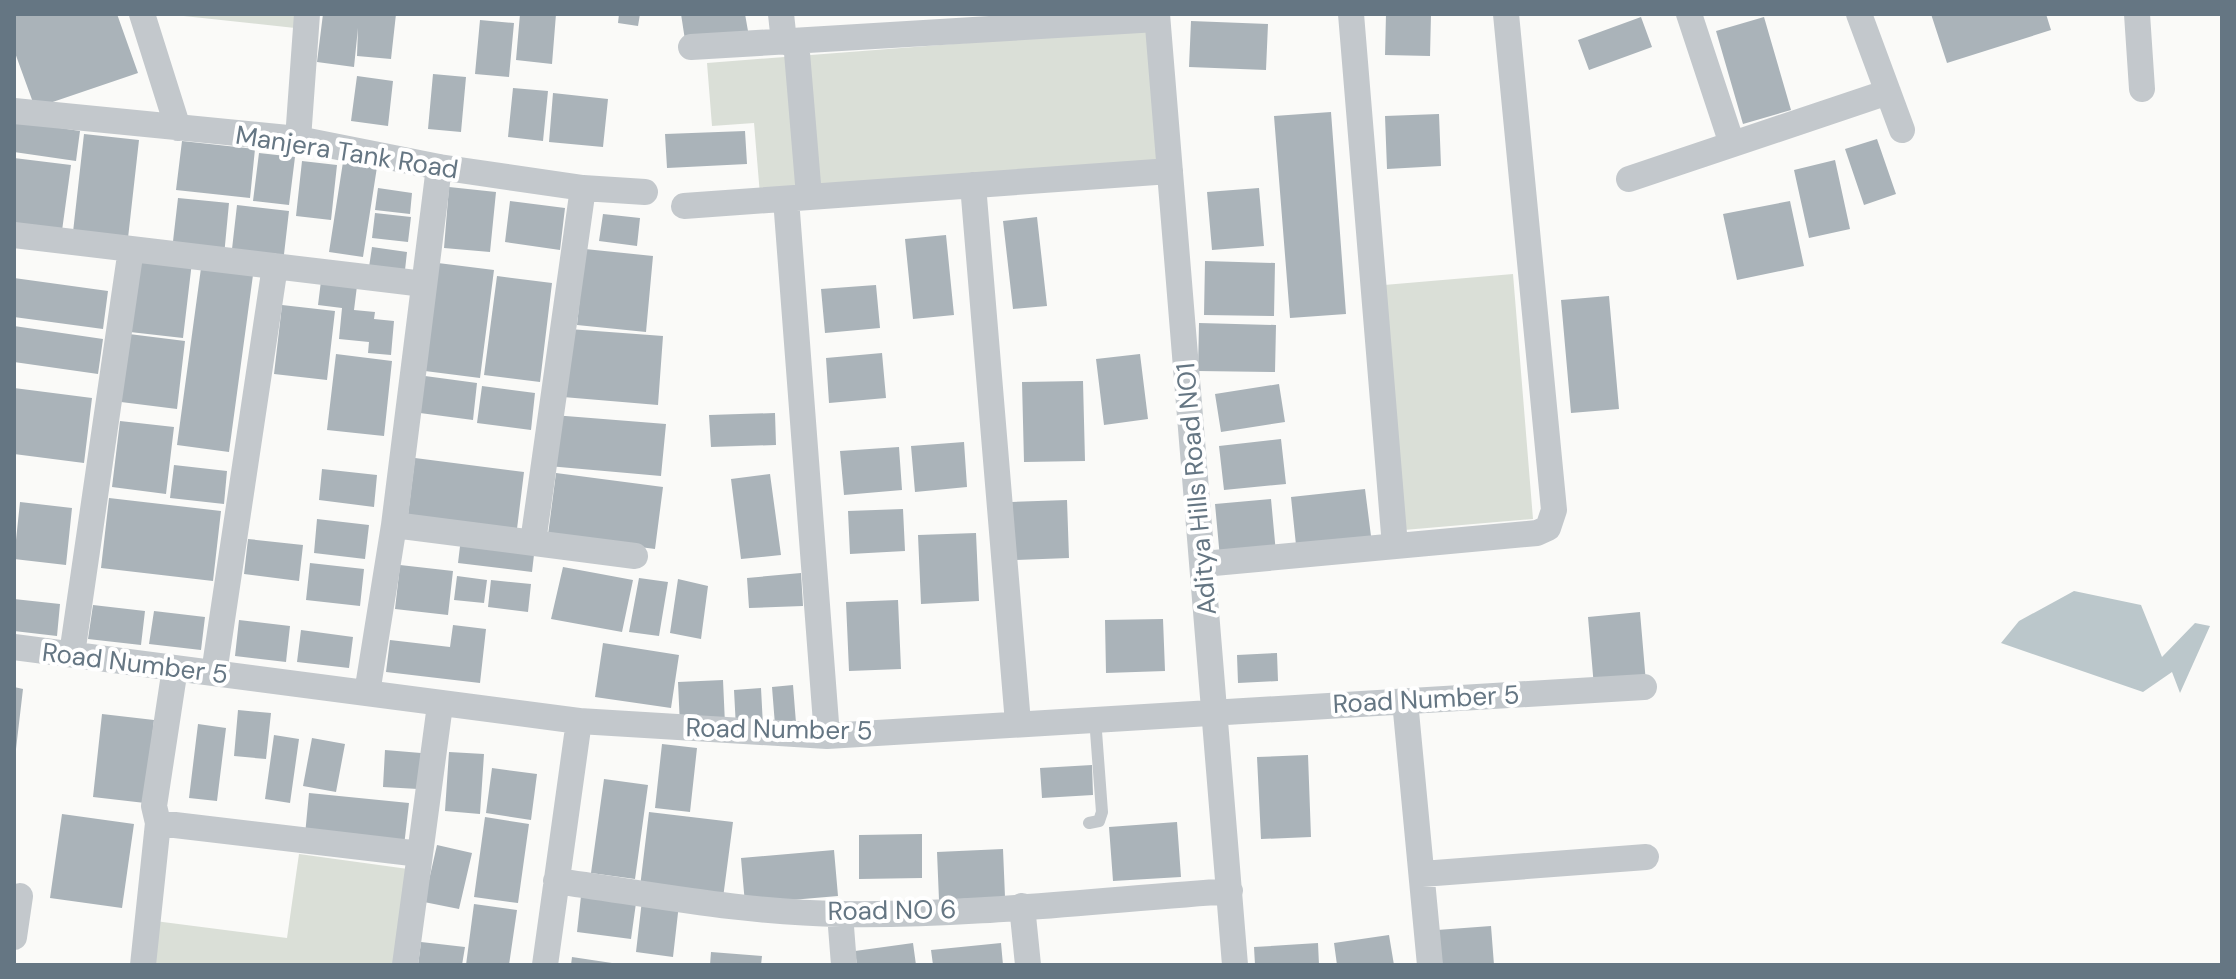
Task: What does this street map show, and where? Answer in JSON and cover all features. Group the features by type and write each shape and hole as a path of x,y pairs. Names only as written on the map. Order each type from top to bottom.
{"street":[{"path":"142,14 178,128"},
{"path":"298,139 307,14"},
{"path":"781,14 790,42 827,736"},
{"path":"1351,14 1395,546"},
{"path":"1203,564 1537,533 1548,528 1553,519 1506,14"},
{"path":"1689,14 1732,144"},
{"path":"1859,14 1902,130"},
{"path":"2137,14 2142,89"},
{"path":"691,47 790,42 964,22 1157,16"},
{"name":"Aditya Hills Road NO1","path":"1157,16 1235,965"},
{"path":"1629,179 1888,92"},
{"name":"Manjera Tank Road","path":"14,111 298,139 439,167 583,188 645,192"},
{"path":"367,693 394,525 439,167"},
{"path":"684,206 1170,171"},
{"path":"973,185 1018,723"},
{"path":"533,542 583,188"},
{"path":"14,235 424,284"},
{"path":"72,654 131,249"},
{"path":"214,673 275,266"},
{"path":"394,525 635,556"},
{"name":"Road Number 5","path":"14,647 579,721 827,736 1213,710 1644,687"},
{"path":"143,965 158,823 154,806 175,668"},
{"path":"1405,701 1430,965"},
{"path":"405,965 440,705"},
{"path":"545,965 579,721"},
{"path":"158,823 420,854"},
{"path":"1422,874 1646,857"},
{"name":"Road NO 6","path":"556,881 748,907 840,914 1022,906 1230,891"},
{"path":"14,937 20,896"},
{"path":"1022,906 1028,965"},
{"path":"840,914 844,965"}],"lane":[{"path":"1089,823 1099,821 1102,812 1095,718"}],"shaded area":[{"path":"165,14 296,14 295,28"},
{"path":"1147,29 1158,164 760,195 754,123 712,126 707,63"},
{"path":"1513,274 1533,519 1404,530 1384,285"},
{"path":"2074,591 2141,605 2162,657 2195,623 2210,626 2180,693 2172,672 2143,692 2001,643 2019,621"},
{"path":"299,854 408,869 394,965 151,965 155,921 287,938"}],"building":[{"path":"14,14 117,14 138,73 35,108 14,50"},
{"path":"323,14 396,14 391,59 357,56 358,28 354,67 317,62"},
{"path":"520,14 556,14 552,64 516,60"},
{"path":"619,14 640,14 638,26 618,23"},
{"path":"681,14 745,14 748,31 685,40"},
{"path":"1386,14 1431,14 1430,56 1385,55"},
{"path":"1931,14 2046,14 2051,30 1947,63"},
{"path":"1641,17 1652,47 1589,70 1578,40"},
{"path":"1764,17 1791,110 1743,124 1716,31"},
{"path":"480,20 514,23 509,77 475,74"},
{"path":"1191,21 1268,24 1266,70 1189,67"},
{"path":"433,74 466,77 461,132 428,129"},
{"path":"357,76 393,81 388,126 351,121"},
{"path":"513,88 548,91 543,141 508,137"},
{"path":"553,93 608,99 603,147 549,142"},
{"path":"1331,112 1346,314 1290,318 1274,116"},
{"path":"1439,114 1441,166 1387,169 1385,116"},
{"path":"14,121 80,131 76,161 14,152"},
{"path":"745,131 747,164 667,168 665,134"},
{"path":"84,134 139,140 127,247 72,241"},
{"path":"1877,139 1896,194 1864,205 1845,149"},
{"path":"182,141 255,149 250,198 176,190"},
{"path":"259,153 295,157 289,205 253,201"},
{"path":"14,158 71,165 61,238 14,232"},
{"path":"1835,160 1850,229 1809,238 1794,170"},
{"path":"302,161 337,165 331,220 296,216"},
{"path":"343,162 377,167 363,257 329,252"},
{"path":"449,187 496,192 490,252 444,248"},
{"path":"378,188 412,193 410,214 375,210"},
{"path":"1259,188 1264,246 1212,250 1207,192"},
{"path":"178,198 229,203 224,256 172,250"},
{"path":"510,201 565,208 560,250 505,242"},
{"path":"1790,201 1804,266 1737,280 1723,214"},
{"path":"237,205 289,211 283,263 231,258"},
{"path":"375,213 411,217 408,242 372,238"},
{"path":"603,214 640,218 637,246 599,241"},
{"path":"1037,217 1047,306 1013,309 1003,221"},
{"path":"946,235 954,315 913,319 905,239"},
{"path":"372,247 407,252 404,279 368,274"},
{"path":"585,249 653,256 646,332 577,325"},
{"path":"139,256 192,262 183,338 130,332"},
{"path":"1205,261 1275,263 1274,316 1204,315"},
{"path":"438,263 494,270 480,378 425,371"},
{"path":"201,268 253,275 229,452 177,445"},
{"path":"322,273 358,278 354,310 375,312 374,319 394,321 391,355 368,353 369,342 339,339 342,308 318,305"},
{"path":"497,276 552,283 540,382 484,375"},
{"path":"14,278 108,291 103,329 14,317"},
{"path":"876,285 880,328 825,333 821,289"},
{"path":"1609,296 1619,409 1571,413 1561,300"},
{"path":"282,305 335,311 327,380 274,374"},
{"path":"1199,323 1276,325 1275,372 1198,371"},
{"path":"14,326 103,339 98,374 14,362"},
{"path":"569,329 663,336 658,405 563,397"},
{"path":"129,334 185,341 177,409 121,402"},
{"path":"882,353 886,398 829,403 826,358"},
{"path":"336,354 392,361 384,436 327,430"},
{"path":"1140,354 1148,419 1104,425 1096,359"},
{"path":"425,376 477,383 473,420 420,413"},
{"path":"1083,381 1085,461 1024,462 1022,382"},
{"path":"1279,384 1285,422 1221,432 1215,394"},
{"path":"482,386 535,393 531,430 477,423"},
{"path":"14,388 92,398 84,463 14,454"},
{"path":"775,413 776,445 711,447 709,415"},
{"path":"553,415 666,424 661,476 548,466"},
{"path":"120,421 174,427 166,494 112,487"},
{"path":"1281,439 1286,484 1224,490 1219,446"},
{"path":"964,442 967,487 915,492 911,446"},
{"path":"899,447 902,490 844,495 840,451"},
{"path":"415,458 524,472 516,537 407,523"},
{"path":"174,465 227,471 224,504 170,498"},
{"path":"322,469 377,475 374,507 319,500"},
{"path":"556,473 663,487 655,549 548,535"},
{"path":"770,474 781,555 741,559 731,479"},
{"path":"1365,489 1371,536 1296,545 1291,497"},
{"path":"109,498 221,511 213,581 101,568"},
{"path":"1271,499 1276,553 1220,558 1215,504"},
{"path":"1067,500 1069,558 1015,560 1012,502"},
{"path":"20,502 72,508 66,565 14,559"},
{"path":"903,509 905,551 850,554 848,511"},
{"path":"317,519 369,525 365,559 314,553"},
{"path":"976,533 979,601 921,604 918,535"},
{"path":"461,538 535,546 532,572 458,563"},
{"path":"248,539 303,545 299,581 244,574"},
{"path":"310,563 364,569 360,606 306,600"},
{"path":"400,565 453,571 448,615 395,609"},
{"path":"563,567 633,580 622,632 551,619"},
{"path":"801,573 803,606 749,608 747,578"},
{"path":"457,576 487,580 484,603 454,600"},
{"path":"639,578 668,582 659,636 629,632"},
{"path":"678,579 708,586 701,639 670,633"},
{"path":"491,580 531,584 528,612 488,607"},
{"path":"14,599 60,604 57,636 14,631"},
{"path":"898,600 901,669 849,671 846,602"},
{"path":"93,605 145,611 141,645 88,639"},
{"path":"154,611 205,617 201,650 149,644"},
{"path":"1640,612 1646,683 1594,687 1588,617"},
{"path":"1163,619 1165,671 1106,673 1105,620"},
{"path":"239,620 290,626 286,662 235,656"},
{"path":"453,625 486,629 480,683 386,672 390,640 450,647"},
{"path":"301,630 353,637 349,668 297,662"},
{"path":"603,643 679,655 671,708 595,697"},
{"path":"1277,653 1278,681 1238,683 1237,655"},
{"path":"723,680 725,724 680,726 678,682"},
{"path":"793,685 796,723 775,725 772,687"},
{"path":"14,687 23,689 16,749 14,749"},
{"path":"761,688 763,726 736,728 734,690"},
{"path":"238,710 271,713 266,759 234,756"},
{"path":"102,714 154,720 145,803 93,797"},
{"path":"198,724 226,728 217,801 189,798"},
{"path":"274,735 299,739 290,803 265,799"},
{"path":"312,738 345,744 336,792 303,786"},
{"path":"662,744 697,748 690,812 655,808"},
{"path":"385,750 421,753 418,789 383,787"},
{"path":"449,752 484,754 480,814 445,811"},
{"path":"1308,755 1311,837 1261,839 1257,757"},
{"path":"1092,765 1093,795 1042,798 1040,768"},
{"path":"492,768 537,774 531,820 486,813"},
{"path":"604,779 648,785 635,879 591,873"},
{"path":"309,793 409,803 404,846 305,835"},
{"path":"649,812 733,822 723,898 640,887"},
{"path":"62,814 134,824 122,908 50,898"},
{"path":"485,817 529,824 518,903 474,897"},
{"path":"1177,822 1181,877 1113,881 1109,827"},
{"path":"922,834 922,878 859,879 859,835"},
{"path":"437,845 472,853 459,909 424,902"},
{"path":"1003,849 1005,897 939,900 937,852"},
{"path":"834,850 838,896 745,904 741,858"},
{"path":"581,896 636,903 631,939 577,932"},
{"path":"642,900 679,904 673,957 636,952"},
{"path":"474,904 517,910 509,965 466,965"},
{"path":"1491,926 1494,965 1440,965 1437,930"},
{"path":"1389,935 1394,965 1337,965 1334,943"},
{"path":"421,942 465,947 462,965 418,965"},
{"path":"913,943 916,965 857,965 855,951"},
{"path":"1001,943 1003,965 933,965 931,950"},
{"path":"1318,943 1319,965 1255,965 1254,947"},
{"path":"711,952 762,956 761,965 710,965"},
{"path":"572,957 612,963 612,965 571,965"}]}
